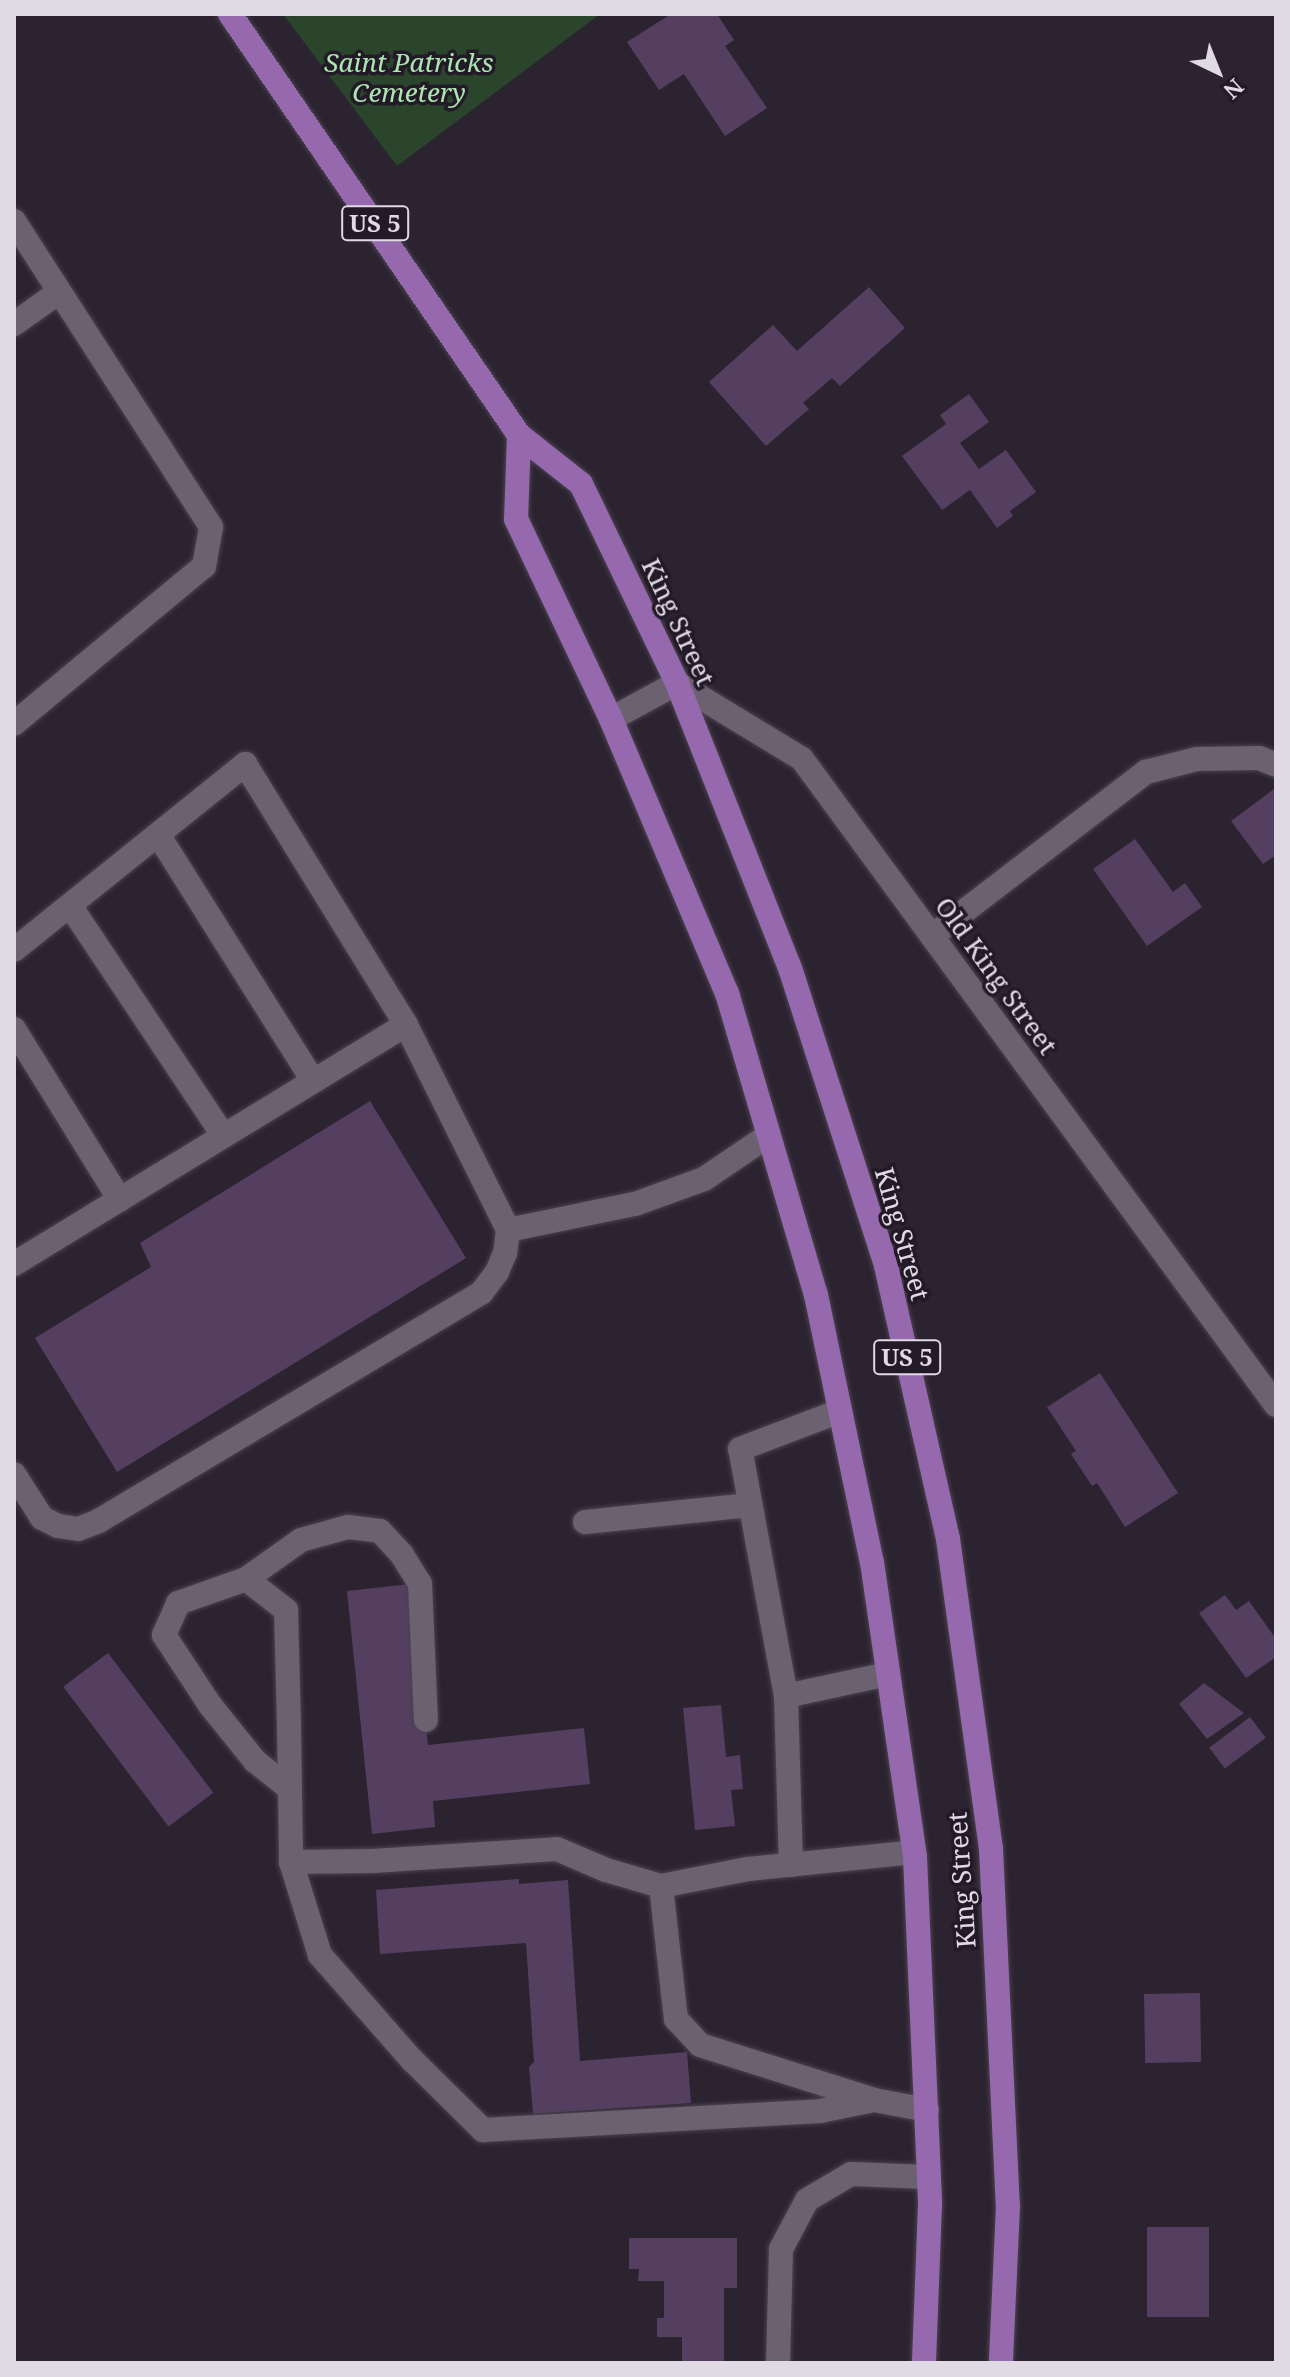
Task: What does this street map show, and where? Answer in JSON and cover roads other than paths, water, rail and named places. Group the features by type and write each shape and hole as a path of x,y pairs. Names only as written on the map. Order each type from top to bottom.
{"main road":[{"name":"King Street","path":"230,14 519,435 581,484 677,683 790,968 886,1266 948,1539 991,1849 1008,2206 1001,2363"},
{"name":"King Street","path":"519,435 516,519 611,719 727,993 816,1295 872,1562 914,1852 929,2177 924,2363"}],"street":[{"path":"14,221 211,527 204,566 14,724"},
{"path":"14,324 59,292"},
{"path":"611,719 677,683"},
{"name":"Old King Street","path":"677,683 802,759 1276,1405"},
{"path":"932,936 1146,772 1197,759 1259,758 1276,765"},
{"path":"14,950 245,764 406,1025 508,1230 505,1253 497,1272 481,1293 99,1521 78,1529 58,1526 42,1518 14,1474"},
{"path":"159,836 313,1081"},
{"path":"71,907 224,1136"},
{"path":"18,1253 120,1200 406,1025"},
{"path":"14,1029 120,1200"},
{"path":"508,1230 635,1204 704,1179 769,1135"},
{"path":"791,1865 786,1696 740,1449 840,1411"},
{"path":"585,1522 750,1505"},
{"path":"290,1789 255,1761 210,1705 164,1635 178,1603 246,1579 301,1540 348,1527 380,1531 402,1555 420,1584 426,1720"},
{"path":"246,1579 286,1610 291,1862 320,1955 412,2060 483,2130 820,2111 874,2100"},
{"path":"786,1696 888,1674"},
{"path":"291,1862 373,1861 557,1849 606,1870 661,1886 791,1865 914,1852"},
{"path":"661,1886 676,2019 700,2045 874,2100 927,2110"},
{"path":"778,2363 781,2249 807,2200 851,2174 929,2177"}],"park label":[{"name":"Saint Patricks Cemetery","path":"409,78"}]}
